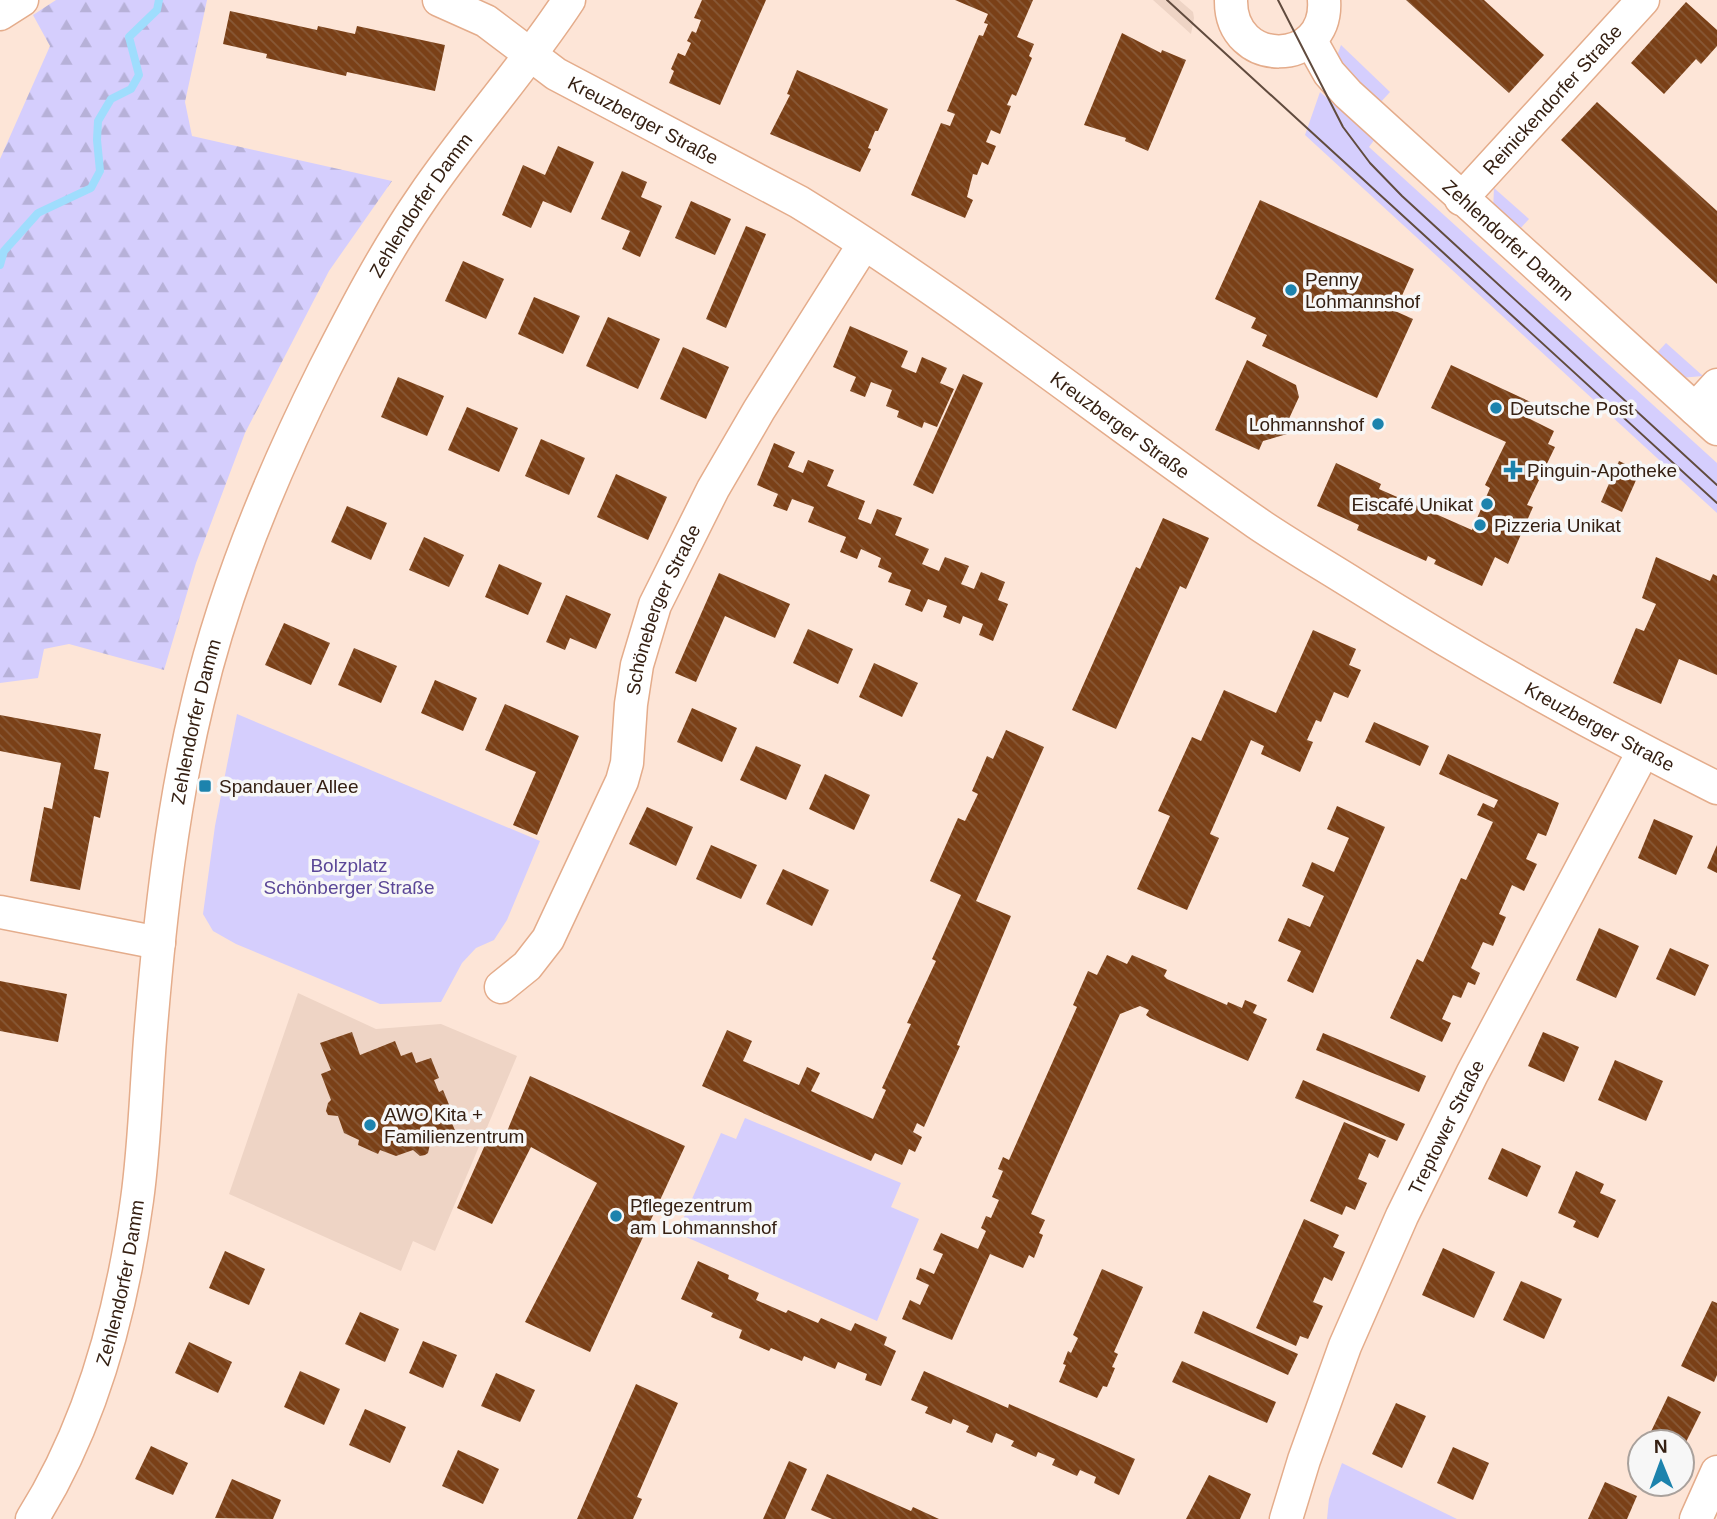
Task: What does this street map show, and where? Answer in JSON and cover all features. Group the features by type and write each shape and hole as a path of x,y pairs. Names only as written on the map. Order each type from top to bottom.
{"street":[{"path":"0,14 22,0"},
{"name":"Kreuzberger Straße","path":"439,0 486,21 556,74 799,202 970,315 1259,524 1490,667 1643,752 1717,788"},
{"name":"Zehlendorfer Damm","path":"32,1519 69,1448 98,1377 114,1319 137,1200 159,943 177,808 218,623 284,450 362,294 419,202 569,0"},
{"path":"1231,0 1235,25 1244,38 1256,47 1270,52 1286,52 1311,41 1324,16 1324,0"},
{"name":"Reinickendorfer Straße","path":"1461,199 1643,0"},
{"name":"Zehlendorfer Damm","path":"1311,41 1329,73 1348,94 1706,419"},
{"name":"Schöneberger Straße","path":"501,987 527,966 548,939 622,781 627,763 637,665 655,605 693,526 759,410 864,244"},
{"path":"1706,419 1717,385"},
{"name":"Treptower Straße","path":"1286,1519 1345,1346 1402,1216 1472,1074 1643,752"},
{"path":"0,912 159,943"},
{"path":"1696,1519 1717,1472"}],"shaded area":[{"path":"1153,0 1179,0 1193,12 1191,34"},
{"name":"AWO Kita + Familienzentrum","path":"298,993 376,1029 441,1024 517,1056 435,1251 413,1241 401,1271 229,1194"}],"green space":[{"path":"56,0 207,0 185,102 192,136 392,181 329,271 245,433 196,563 164,670 69,644 44,649 38,678 0,683 0,159 50,46 33,15"},
{"path":"1341,45 1390,92 1378,105 1349,77 1337,56"},
{"path":"1320,92 1375,139 1369,147 1717,463 1717,513 1305,135"},
{"path":"1494,188 1529,219 1517,232 1493,211"},
{"path":"1666,343 1703,376 1680,378 1654,356"},
{"name":"Bolzplatz Schönberger Straße","path":"237,714 540,841 507,920 494,940 476,948 462,963 441,1002 380,1004 236,944 213,931 203,914 215,826"},
{"path":"745,1118 901,1183 891,1207 919,1219 877,1321 677,1233 721,1133 736,1139"},
{"path":"1342,1463 1457,1519 1327,1519 1329,1499"}],"building":[{"path":"702,0 766,0 720,105 669,83 674,71 671,69 678,53 685,56 691,43 687,41 692,31 696,33 701,20 694,18"},
{"path":"955,0 1033,0 1017,37 1034,44 1029,56 1032,58 1016,96 1012,94 1007,105 1011,106 1000,134 991,130 986,142 996,146 988,165 982,162 977,175 973,174 967,197 973,200 965,218 911,195 941,123 950,126 955,114 947,111 979,35 983,36 988,24 984,23 988,14"},
{"path":"1406,0 1484,0 1544,55 1509,93"},
{"path":"1686,2 1717,30 1717,46 1701,64 1696,59 1664,94 1631,63"},
{"path":"230,11 317,30 318,26 355,34 357,26 445,45 435,91 347,72 346,76 266,58 267,54 223,44"},
{"path":"1122,33 1161,53 1162,50 1186,60 1148,151 1125,141 1126,138 1084,125"},
{"path":"797,70 888,109 878,131 875,131 868,148 871,149 860,172 770,134 790,95 787,94"},
{"path":"1597,102 1717,211 1717,284 1561,140"},
{"path":"558,146 594,162 571,213 543,201 531,228 502,215 523,165 545,175"},
{"path":"622,171 647,182 641,197 662,206 640,257 622,249 630,231 601,219"},
{"path":"1260,200 1414,269 1395,311 1413,319 1377,398 1262,346 1267,335 1251,328 1256,318 1215,299"},
{"path":"691,201 731,219 715,255 675,238"},
{"path":"746,226 766,234 726,328 706,319"},
{"path":"463,261 504,279 486,319 445,301"},
{"path":"534,297 580,316 563,354 518,334"},
{"path":"608,317 660,339 638,389 586,366"},
{"path":"850,326 908,351 901,367 916,373 922,357 947,368 940,383 954,389 937,427 924,422 922,428 897,417 899,411 886,406 892,390 871,382 865,397 850,391 856,377 833,367"},
{"path":"683,347 729,367 706,419 660,399"},
{"path":"1247,360 1296,385 1299,397 1287,423 1291,425 1287,434 1263,441 1259,450 1215,430"},
{"path":"1451,365 1535,404 1528,418 1554,431 1548,444 1555,447 1527,505 1533,507 1508,564 1495,557 1482,586 1434,564 1436,560 1428,556 1426,561 1357,530 1359,525 1317,506 1336,463 1381,484 1379,489 1472,530 1490,488 1485,485 1506,442 1431,408"},
{"path":"963,374 983,383 933,494 913,485"},
{"path":"398,377 444,396 427,436 381,417"},
{"path":"467,407 518,428 499,472 448,450"},
{"path":"541,439 585,458 569,495 525,476"},
{"path":"774,443 795,452 788,467 803,473 808,460 834,470 827,486 865,501 858,519 871,524 877,509 902,518 895,535 929,549 922,564 939,571 945,557 969,566 961,584 974,589 981,572 1005,582 998,600 1008,604 993,641 979,635 983,624 963,616 960,624 943,617 947,606 928,599 922,612 905,605 911,590 888,582 892,573 878,567 881,558 861,549 857,559 840,552 846,537 808,522 814,507 792,499 787,511 773,506 778,494 757,485"},
{"path":"1619,461 1640,471 1622,512 1601,502"},
{"path":"616,474 667,497 648,540 597,517"},
{"path":"347,506 387,523 371,560 331,542"},
{"path":"1163,518 1209,538 1186,589 1180,586 1116,729 1072,710 1136,567 1140,569"},
{"path":"424,537 464,555 449,587 409,570"},
{"path":"1656,557 1710,581 1713,574 1717,576 1717,675 1679,659 1661,704 1613,683 1636,628 1644,631 1656,604 1642,598"},
{"path":"499,564 542,583 528,615 485,597"},
{"path":"719,573 790,604 775,638 725,616 696,682 675,673"},
{"path":"566,595 611,614 596,649 570,638 565,650 546,642"},
{"path":"284,623 330,643 311,685 265,665"},
{"path":"808,629 853,649 838,684 793,663"},
{"path":"1313,630 1356,649 1349,665 1361,670 1348,698 1334,692 1321,722 1316,720 1307,740 1313,742 1300,772 1261,754 1264,746 1251,740 1210,834 1219,838 1187,910 1137,889 1170,816 1158,811 1192,737 1201,741 1224,690 1276,713"},
{"path":"354,648 397,666 381,703 338,685"},
{"path":"874,663 918,683 902,717 859,697"},
{"path":"435,680 477,698 463,731 421,713"},
{"path":"505,704 579,736 537,835 513,825 536,772 485,750"},
{"path":"692,708 737,728 722,762 677,742"},
{"path":"0,715 101,734 94,769 109,772 100,818 94,816 80,890 30,881 44,807 52,809 61,763 0,751"},
{"path":"1374,722 1429,746 1420,766 1365,742"},
{"path":"1006,730 1044,747 976,901 1011,916 957,1045 960,1046 924,1127 917,1123 913,1132 922,1137 915,1152 909,1149 902,1165 875,1153 871,1161 702,1086 727,1030 752,1041 743,1061 799,1085 807,1067 820,1073 811,1091 873,1119 886,1090 882,1088 911,1024 907,1023 936,961 932,959 961,895 930,881 958,818 965,821 978,794 972,791 987,756 993,759"},
{"path":"756,746 801,765 786,800 740,780"},
{"path":"1448,754 1559,803 1546,836 1538,833 1526,859 1537,864 1524,891 1512,885 1499,914 1506,917 1493,946 1483,942 1471,968 1480,973 1475,985 1468,982 1461,998 1453,995 1442,1019 1451,1023 1442,1042 1390,1018 1417,959 1423,962 1461,878 1466,880 1493,822 1477,815 1483,803 1494,808 1498,800 1439,774"},
{"path":"825,774 870,795 854,830 809,809"},
{"path":"1337,806 1385,827 1313,993 1287,981 1301,951 1278,941 1288,918 1310,927 1324,896 1302,886 1312,862 1334,872 1349,838 1327,829"},
{"path":"647,807 693,827 676,866 629,844"},
{"path":"1654,819 1693,836 1676,875 1638,858"},
{"path":"711,845 757,865 741,899 696,879"},
{"path":"1717,845 1717,873 1707,868"},
{"path":"783,869 829,890 812,926 766,904"},
{"path":"1599,928 1639,946 1616,998 1576,980"},
{"path":"1670,948 1709,965 1695,996 1656,979"},
{"path":"1107,955 1127,964 1132,955 1167,970 1164,976 1167,979 1227,1005 1228,1002 1242,1008 1245,1000 1257,1005 1253,1013 1267,1019 1248,1061 1150,1018 1146,1015 1149,1010 1140,1006 1120,1014 1031,1214 1045,1220 1039,1233 1043,1235 1034,1258 1029,1255 1023,1268 990,1254 952,1340 902,1319 910,1300 920,1305 929,1285 916,1279 920,1268 934,1274 943,1254 933,1250 941,1233 978,1249 986,1231 981,1228 986,1216 991,1218 999,1200 992,1197 1003,1171 998,1169 1003,1157 1009,1160 1077,1007 1073,1005 1088,971 1097,975"},
{"path":"0,981 67,994 58,1042 0,1031"},
{"path":"352,1032 360,1055 395,1041 401,1056 412,1052 416,1063 431,1058 439,1078 434,1080 439,1092 443,1090 450,1107 446,1108 456,1133 430,1144 425,1155 420,1156 413,1150 396,1156 380,1150 378,1154 358,1145 359,1140 344,1133 338,1116 328,1115 326,1111 331,1100 321,1074 331,1070 320,1043"},
{"path":"1543,1032 1579,1047 1564,1082 1528,1066"},
{"path":"1323,1033 1426,1076 1419,1092 1316,1050"},
{"path":"1615,1060 1663,1081 1646,1121 1598,1100"},
{"name":"Pflegezentrum am Lohmannshof","path":"530,1076 685,1146 590,1352 525,1322 597,1183 531,1147 492,1224 457,1208 489,1136 503,1141"},
{"path":"1303,1080 1405,1124 1397,1141 1295,1098"},
{"path":"1344,1122 1386,1140 1378,1158 1369,1153 1358,1179 1367,1183 1355,1210 1346,1206 1342,1215 1310,1201"},
{"path":"1502,1148 1541,1166 1527,1197 1488,1179"},
{"path":"1576,1171 1604,1184 1600,1193 1616,1200 1598,1238 1573,1227 1576,1221 1558,1213"},
{"path":"1304,1219 1339,1235 1333,1247 1345,1252 1332,1281 1324,1277 1313,1302 1323,1306 1308,1339 1300,1336 1296,1346 1256,1328"},
{"path":"1443,1248 1495,1272 1474,1318 1422,1295"},
{"path":"225,1251 265,1269 249,1305 209,1288"},
{"path":"698,1261 759,1293 756,1300 786,1313 788,1310 818,1323 821,1318 851,1331 855,1323 887,1337 884,1345 896,1351 881,1386 865,1380 867,1374 838,1362 835,1369 804,1356 802,1361 739,1338 742,1330 711,1317 713,1313 681,1299"},
{"path":"1102,1269 1143,1287 1114,1352 1118,1354 1112,1367 1115,1368 1107,1387 1103,1386 1097,1398 1059,1382 1068,1351 1071,1353 1078,1338 1073,1335"},
{"path":"1521,1281 1562,1299 1544,1339 1503,1320"},
{"path":"1712,1301 1717,1303 1717,1375 1714,1382 1681,1366"},
{"path":"1203,1311 1298,1354 1288,1375 1194,1333"},
{"path":"360,1312 399,1329 385,1362 345,1344"},
{"path":"423,1341 457,1355 443,1388 409,1373"},
{"path":"189,1342 232,1362 218,1393 175,1373"},
{"path":"1182,1361 1276,1402 1267,1423 1172,1382"},
{"path":"300,1371 340,1389 324,1425 284,1407"},
{"path":"924,1371 1008,1408 1009,1404 1135,1459 1119,1495 1094,1483 1096,1477 1080,1470 1077,1476 1052,1465 1055,1459 1038,1452 1036,1457 1011,1446 1014,1441 996,1433 992,1443 966,1432 969,1426 953,1419 951,1424 925,1413 928,1407 911,1400"},
{"path":"496,1373 535,1390 520,1422 481,1406"},
{"path":"636,1384 678,1403 637,1497 642,1499 633,1519 577,1519"},
{"path":"1668,1396 1701,1412 1693,1428 1653,1428"},
{"path":"1396,1403 1426,1416 1402,1468 1372,1454"},
{"path":"365,1409 406,1427 390,1463 349,1445"},
{"path":"151,1446 188,1463 173,1495 135,1479"},
{"path":"1453,1447 1489,1463 1473,1500 1437,1483"},
{"path":"458,1450 499,1469 483,1504 442,1486"},
{"path":"789,1461 807,1469 785,1519 763,1519"},
{"path":"827,1474 911,1511 913,1507 939,1519 832,1519 811,1510"},
{"path":"1209,1475 1251,1494 1240,1519 1186,1519"},
{"path":"232,1479 281,1500 273,1519 215,1518"},
{"path":"1605,1482 1626,1491 1626,1498 1636,1498 1627,1519 1588,1519"}],"waterway":[{"path":"0,265 4,251 38,213 91,188 100,171 98,121 111,99 131,89 139,75 129,37 157,10 159,0"}],"tram line":[{"path":"1167,0 1717,503"},
{"path":"1278,0 1343,127 1370,163 1402,196 1717,485"}],"place":[{"name":"Penny Lohmannshof","path":"1291,290"},
{"name":"Deutsche Post","path":"1496,408"},
{"name":"Lohmannshof","path":"1378,424"},
{"name":"Pinguin-Apotheke","path":"1513,470"},
{"name":"Eiscafé Unikat","path":"1487,504"},
{"name":"Pizzeria Unikat","path":"1480,525"},
{"name":"Spandauer Allee","path":"205,786"},
{"name":"AWO Kita + Familienzentrum","path":"370,1125"},
{"name":"Pflegezentrum am Lohmannshof","path":"616,1216"}]}
